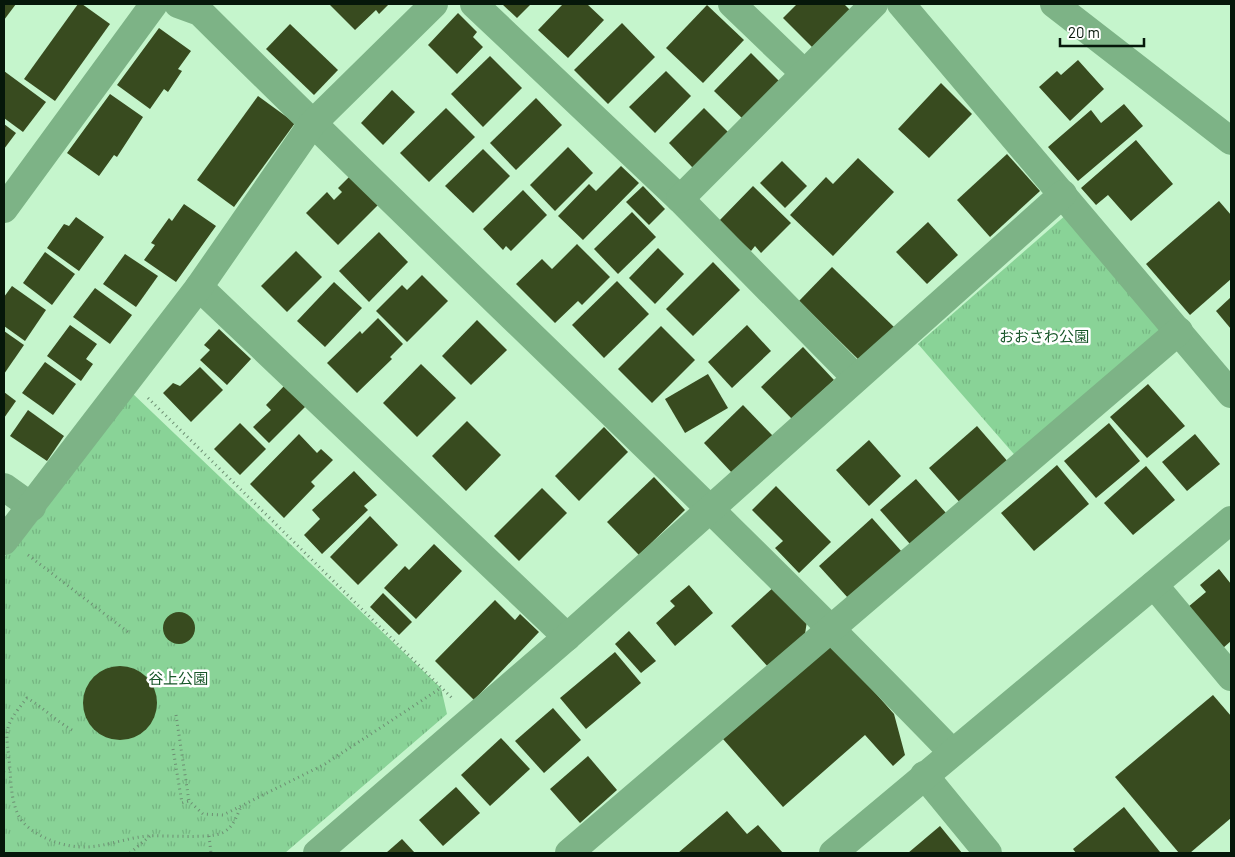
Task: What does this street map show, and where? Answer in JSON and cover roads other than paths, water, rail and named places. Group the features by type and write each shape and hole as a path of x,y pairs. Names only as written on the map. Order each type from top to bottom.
{"street":[{"path":"4,209 154,4"},
{"path":"178,4 200,12 312,124 711,509 952,752"},
{"path":"5,540 199,287 312,124 434,4"},
{"path":"474,4 680,199 856,378"},
{"path":"732,4 804,73"},
{"path":"680,199 874,4"},
{"path":"901,4 1231,394"},
{"path":"1054,4 1231,141"},
{"path":"317,853 567,637 1063,194"},
{"path":"199,287 567,637"},
{"path":"569,853 1179,331"},
{"path":"4,487 32,507"},
{"path":"833,853 1231,520"},
{"path":"1154,585 1230,674"},
{"path":"924,775 988,853"}],"park label":[{"name":"おおさわ公園","path":"1044,336"},
{"name":"谷上公園","path":"178,678"}]}
